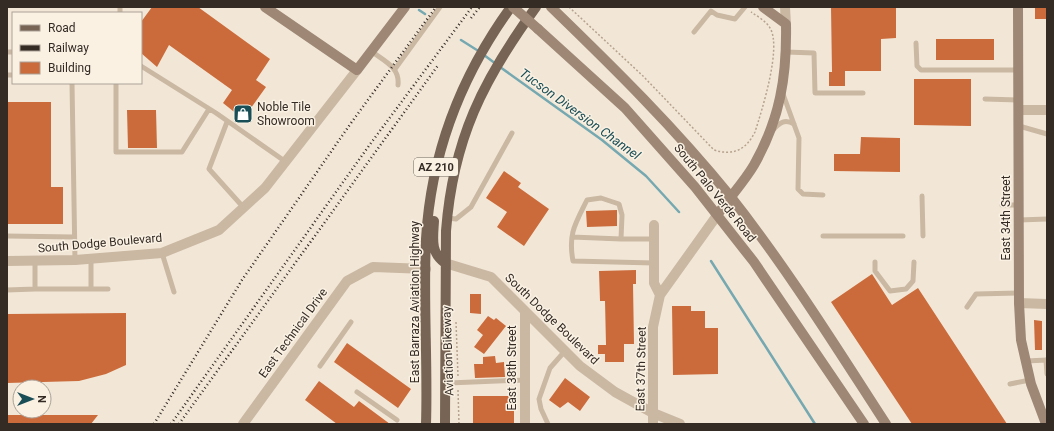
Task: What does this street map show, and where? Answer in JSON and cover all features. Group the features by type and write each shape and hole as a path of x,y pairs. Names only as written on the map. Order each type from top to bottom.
{"main road":[{"path":"265,7 357,70 405,7"},
{"name":"South Palo Verde Road","path":"512,7 625,108 681,169 718,214 754,262 864,424"},
{"name":"East Barraza Aviation Highway","path":"426,424 426,269 428,219 435,173 447,128 462,89 491,36 512,7"},
{"name":"AZ 210","path":"445,424 447,345 445,263 447,218 451,186 460,149 487,81 507,47 536,7"},
{"name":"South Palo Verde Road","path":"551,7 631,85 730,197 805,301 886,424"},
{"path":"718,214 753,166 770,133 782,88 786,52 786,24 763,7"},
{"name":"East 34th Street","path":"1018,7 1019,304 1021,340 1030,380 1043,423"},
{"path":"445,263 437,258 434,246 436,193 444,148 462,89"},
{"path":"420,424 425,386 426,344"},
{"path":"447,345 453,383 450,424"}],"street":[{"path":"785,7 786,24"},
{"name":"South Dodge Boulevard","path":"7,261 35,262 75,260 162,253 219,230 265,188 357,70"},
{"path":"1019,105 1047,110"},
{"name":"East 37th Street","path":"653,424 653,327 660,295 718,214"},
{"path":"654,225 654,283 660,295"},
{"name":"South Dodge Boulevard","path":"445,263 491,277 580,366 615,392 653,413 680,424"},
{"name":"East Technical Drive","path":"243,424 347,281 373,267 426,269"},
{"path":"1019,304 1047,304"},
{"name":"East 38th Street","path":"525,312 525,424"}],"lane":[{"path":"395,70 440,7"},
{"path":"694,32 711,11 717,15 735,19 745,7"},
{"path":"916,43 917,66 921,70 1019,70"},
{"path":"372,51 398,73 398,85"},
{"path":"786,52 814,53 815,94 862,94"},
{"path":"142,67 209,109 286,162"},
{"path":"72,84 75,260"},
{"path":"116,84 116,152 182,152 209,109"},
{"path":"782,88 799,140 798,189 803,194 823,195"},
{"path":"985,99 1019,105"},
{"path":"770,133 780,122 788,121 794,124"},
{"path":"227,122 209,169 244,208"},
{"path":"1019,126 1047,134"},
{"path":"447,218 456,219 471,207 512,133"},
{"path":"922,196 923,236"},
{"path":"621,239 622,215 619,204 601,198 587,200 573,228 570,245 574,261 654,264"},
{"path":"1002,205 1019,205"},
{"path":"1019,220 1047,219"},
{"path":"7,236 74,237"},
{"path":"823,236 903,236"},
{"path":"572,237 654,239"},
{"path":"162,253 174,292"},
{"path":"91,259 92,289"},
{"path":"35,262 35,289"},
{"path":"875,262 875,271 890,290 906,289 913,281 914,262"},
{"path":"7,290 108,289"},
{"path":"967,307 976,294 1019,293"},
{"path":"320,366 351,322"},
{"path":"548,424 541,409 539,399 550,368 565,351"},
{"path":"1026,361 1047,360 1047,374"},
{"path":"453,383 525,380"},
{"path":"1010,384 1030,380"},
{"path":"357,392 397,420"}],"path":[{"path":"569,7 643,76 714,150 730,153 742,149 752,138 770,78 773,59 772,34 764,22 753,13"},
{"name":"Aviation Bikeway","path":"456,322 453,383 459,424"}],"building":[{"path":"152,7 198,7 270,59 256,80 266,87 243,119 223,103 232,90 169,45 157,67 142,54 142,21"},
{"path":"831,7 896,7 896,38 881,39 881,71 845,71 845,86 829,86 829,72 832,72"},
{"path":"1035,7 1047,7 1047,19 1035,19"},
{"path":"936,39 994,39 994,60 936,60"},
{"path":"914,79 971,79 971,126 914,125"},
{"path":"7,102 51,102 51,187 63,187 63,224 7,224"},
{"path":"127,110 156,110 157,148 128,148"},
{"path":"861,137 900,138 900,172 834,171 834,154 860,154"},
{"path":"504,171 521,183 518,187 549,209 524,246 497,227 507,212 486,198"},
{"path":"617,210 617,226 587,227 586,211"},
{"path":"636,270 636,284 633,284 634,344 624,344 624,362 605,362 605,354 598,354 598,345 606,345 605,301 600,301 599,271"},
{"path":"872,274 892,305 918,288 1007,424 912,424 831,302"},
{"path":"470,294 481,294 481,314 470,313"},
{"path":"672,306 691,306 691,311 705,311 705,328 718,328 718,374 673,375"},
{"path":"126,313 126,365 106,374 79,381 52,382 52,379 12,379 12,383 7,383 7,314"},
{"path":"488,316 494,320 496,318 506,326 484,354 474,347 483,335 477,330"},
{"path":"1034,320 1042,321 1042,350 1035,350"},
{"path":"347,343 411,389 398,408 334,362"},
{"path":"495,356 496,363 504,362 505,377 475,378 474,364 483,364 483,357"},
{"path":"565,378 590,397 580,411 568,402 560,408 549,400"},
{"path":"319,381 354,407 359,401 390,424 337,424 305,400"},
{"path":"473,396 514,396 514,424 473,424"},
{"path":"7,415 12,415 12,419 52,419 52,415 98,415 91,424 7,424"}],"waterway":[{"path":"419,10 425,14"},
{"name":"Tucson Diversion Channel","path":"461,40 480,52"},
{"name":"Tucson Diversion Channel","path":"484,55 496,64"},
{"name":"Tucson Diversion Channel","path":"500,67 602,140 646,176 679,212"},
{"name":"Tucson Diversion Channel","path":"711,261 815,424"}],"railway":[{"path":"154,424 242,280 351,123 436,7"},
{"path":"171,424 368,147 472,7"},
{"path":"471,18 480,7"},
{"path":"179,424 439,64"}],"place":[{"name":"Noble Tile Showroom","path":"243,114"}]}
